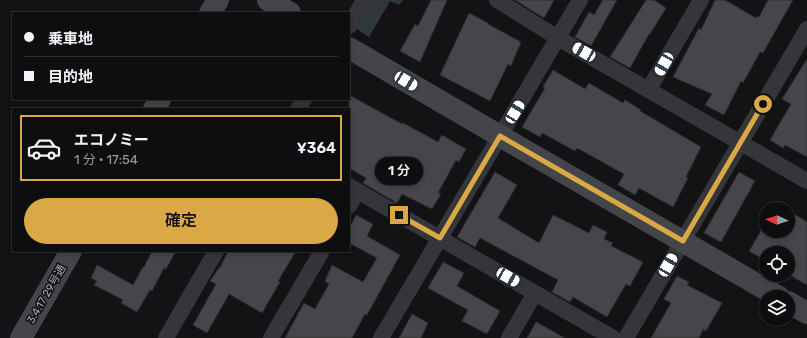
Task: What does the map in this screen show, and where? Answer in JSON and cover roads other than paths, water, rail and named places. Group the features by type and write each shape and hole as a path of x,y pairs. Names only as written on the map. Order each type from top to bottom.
{"street":[{"path":"211,12 218,0"},
{"path":"268,0 288,12"},
{"path":"350,24 364,0"},
{"path":"497,0 558,38 807,181"},
{"path":"381,338 580,0"},
{"path":"649,89 701,0"},
{"path":"626,338 807,29"},
{"path":"350,49 767,290"},
{"path":"350,202 353,189 613,338"},
{"name":"3.4.17 29号通","path":"20,338 70,252"},
{"path":"166,338 215,252"},
{"path":"271,338 321,252"},
{"path":"509,338 535,292"},
{"path":"795,306 807,313"}]}
